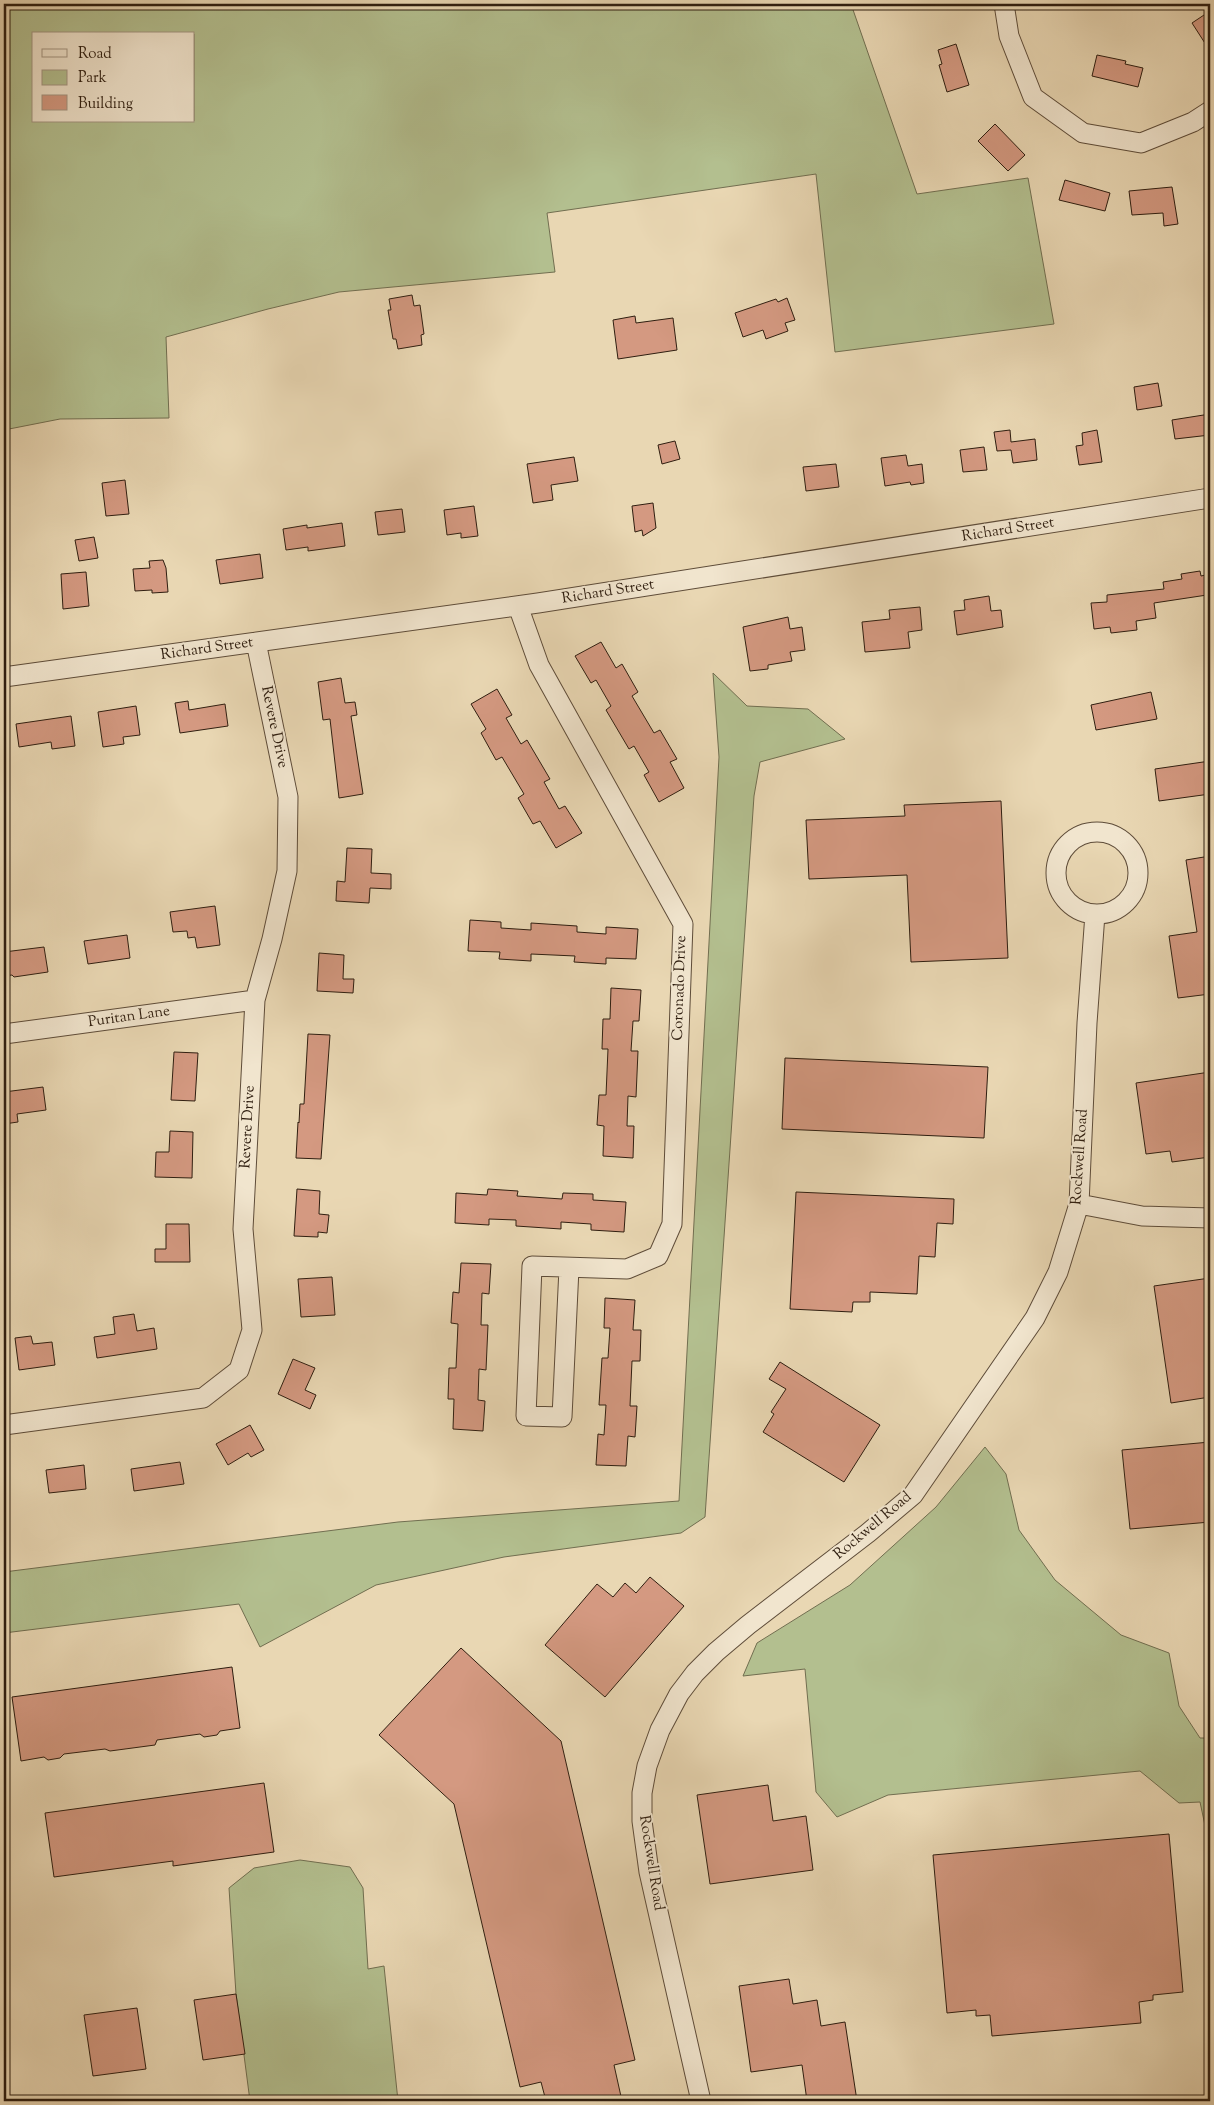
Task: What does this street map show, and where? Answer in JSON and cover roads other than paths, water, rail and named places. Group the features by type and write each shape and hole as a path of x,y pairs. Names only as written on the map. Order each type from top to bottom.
{"street":[{"path":"1004,4 1009,36 1033,97 1083,133 1142,143 1193,122 1210,111"},
{"name":"Richard Street","path":"4,677 518,606 1210,498"},
{"name":"Coronado Drive","path":"518,606 539,665 683,924 672,1224 658,1256 627,1269 532,1266 526,1416 562,1418 569,1268"},
{"name":"Revere Drive","path":"4,1425 203,1398 238,1370 252,1330 243,1229 255,1000 272,939 287,871 288,798 256,642"},
{"path":"1099,832 1115,836 1128,846 1136,860 1138,876 1134,891 1125,904 1111,912 1095,914 1079,910 1066,901 1058,887 1056,871 1060,856 1070,843 1083,835 1099,832"},
{"name":"Rockwell Road","path":"701,2101 649,1872 642,1821 642,1793 647,1766 660,1730 679,1694 716,1652 868,1533 913,1495 1035,1318 1058,1272 1079,1204 1087,1023 1095,914"},
{"name":"Puritan Lane","path":"4,1034 255,1000"},
{"path":"1079,1204 1142,1216 1210,1218"}]}
